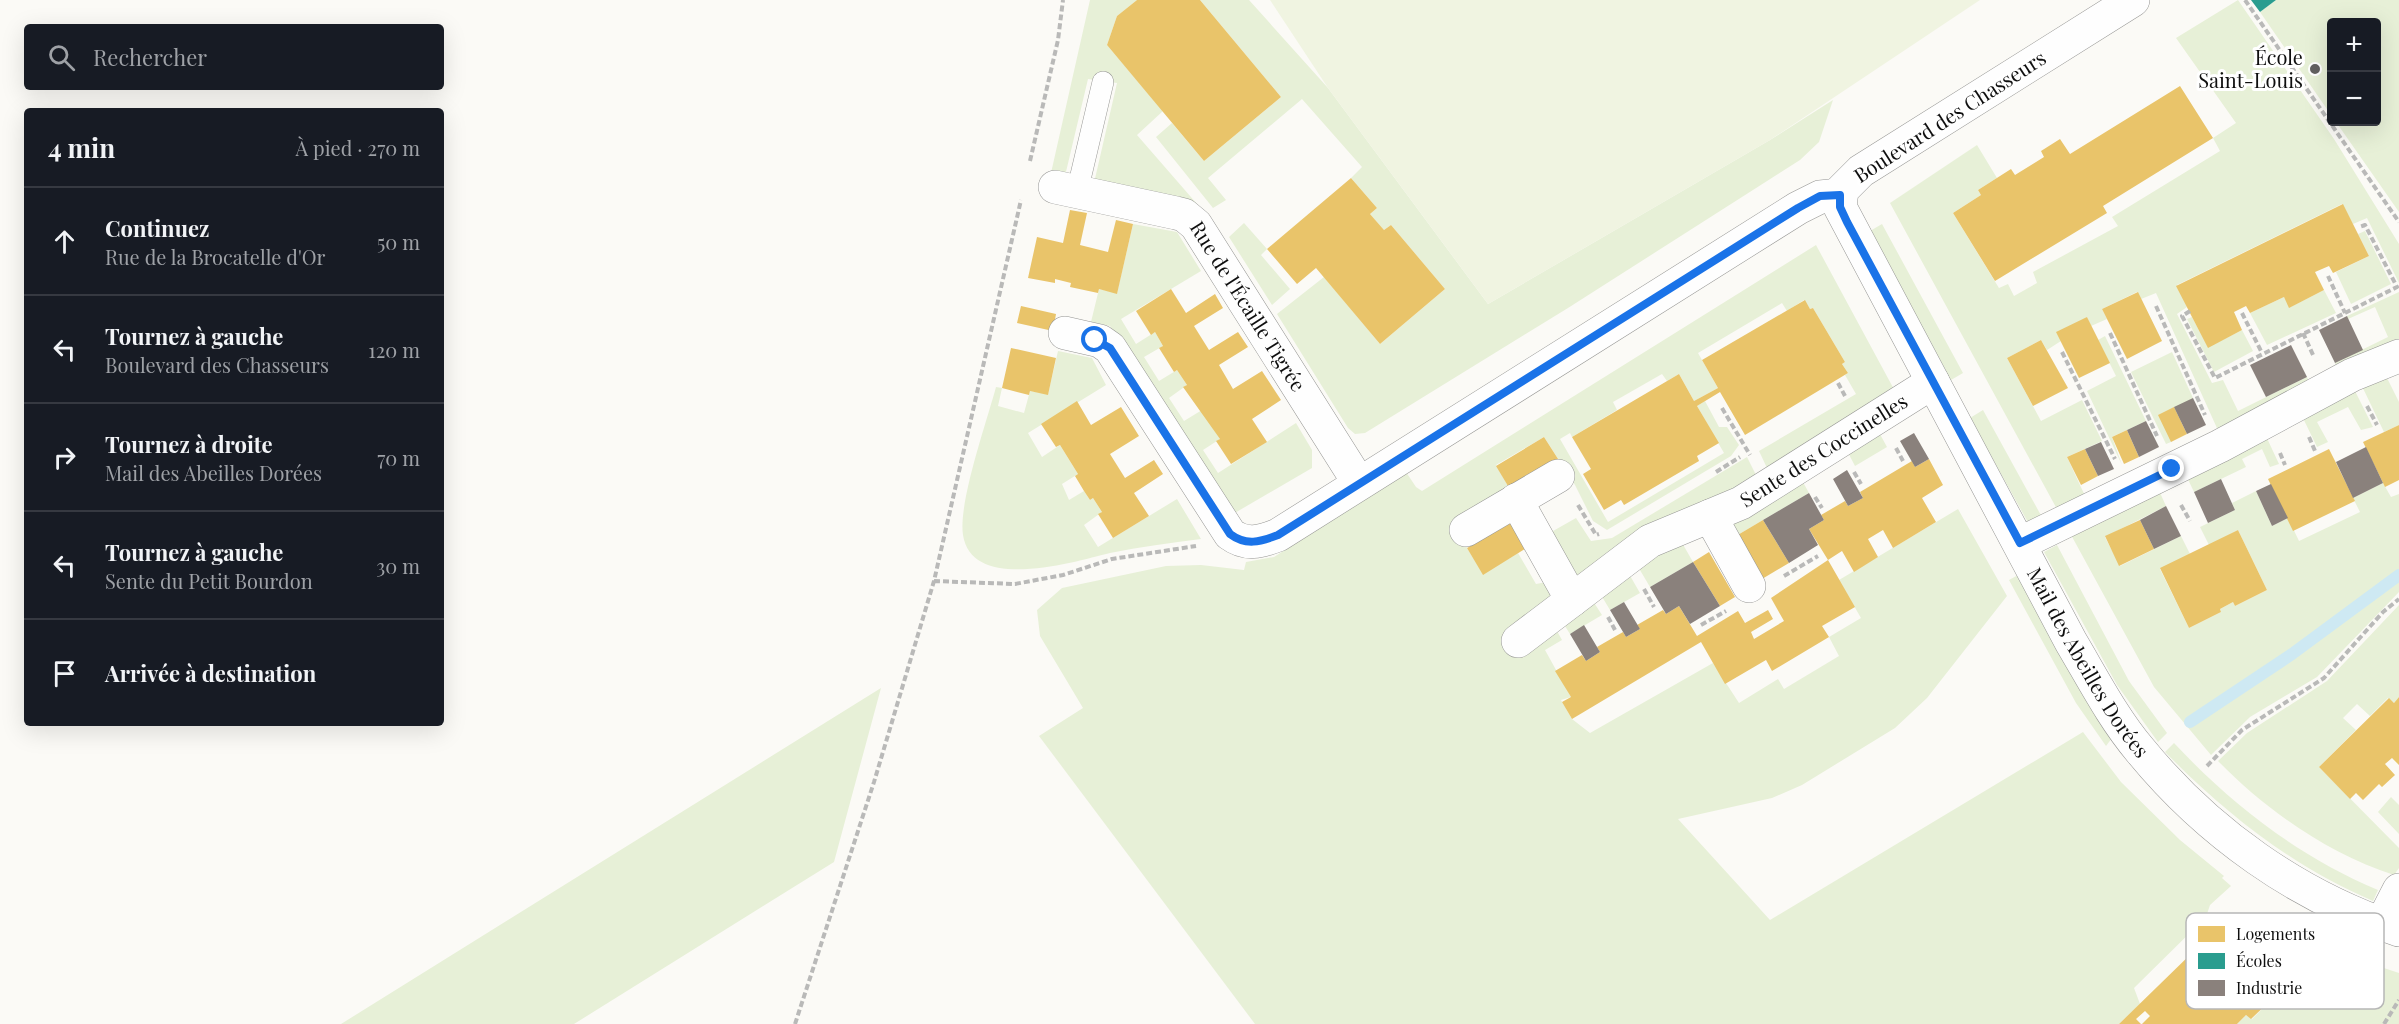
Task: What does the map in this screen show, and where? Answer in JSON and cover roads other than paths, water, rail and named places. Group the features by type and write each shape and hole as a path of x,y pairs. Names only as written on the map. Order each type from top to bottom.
{"street":[{"name":"Boulevard des Chasseurs","path":"1065,333 1100,341 1110,348 1230,534 1246,543 1278,535 1798,208 1820,196 1840,195 1846,184 1861,171 2133,0"},
{"name":"Rue de l'Écaille Tigrée","path":"1052,190 1185,215 1196,225 1359,483"},
{"name":"Mail des Abeilles Dorées","path":"1840,195 1840,207 1847,222 2071,642 2112,712 2138,749 2192,807 2273,869 2353,913"},
{"path":"2020,543 2220,446 2344,379 2399,356"},
{"name":"Sente des Coccinelles","path":"1518,640 1650,541 1741,503 1933,382"},
{"path":"1466,530 1558,476"},
{"path":"1516,500 1572,600"},
{"path":"1710,516 1749,586"},
{"path":"2390,928 2399,890"}],"lane":[{"path":"1052,190 1103,82"}],"waterway":[{"path":"2190,722 2292,654 2399,575"}],"place":[{"name":"École Saint-Louis","path":"2315,69"}]}
